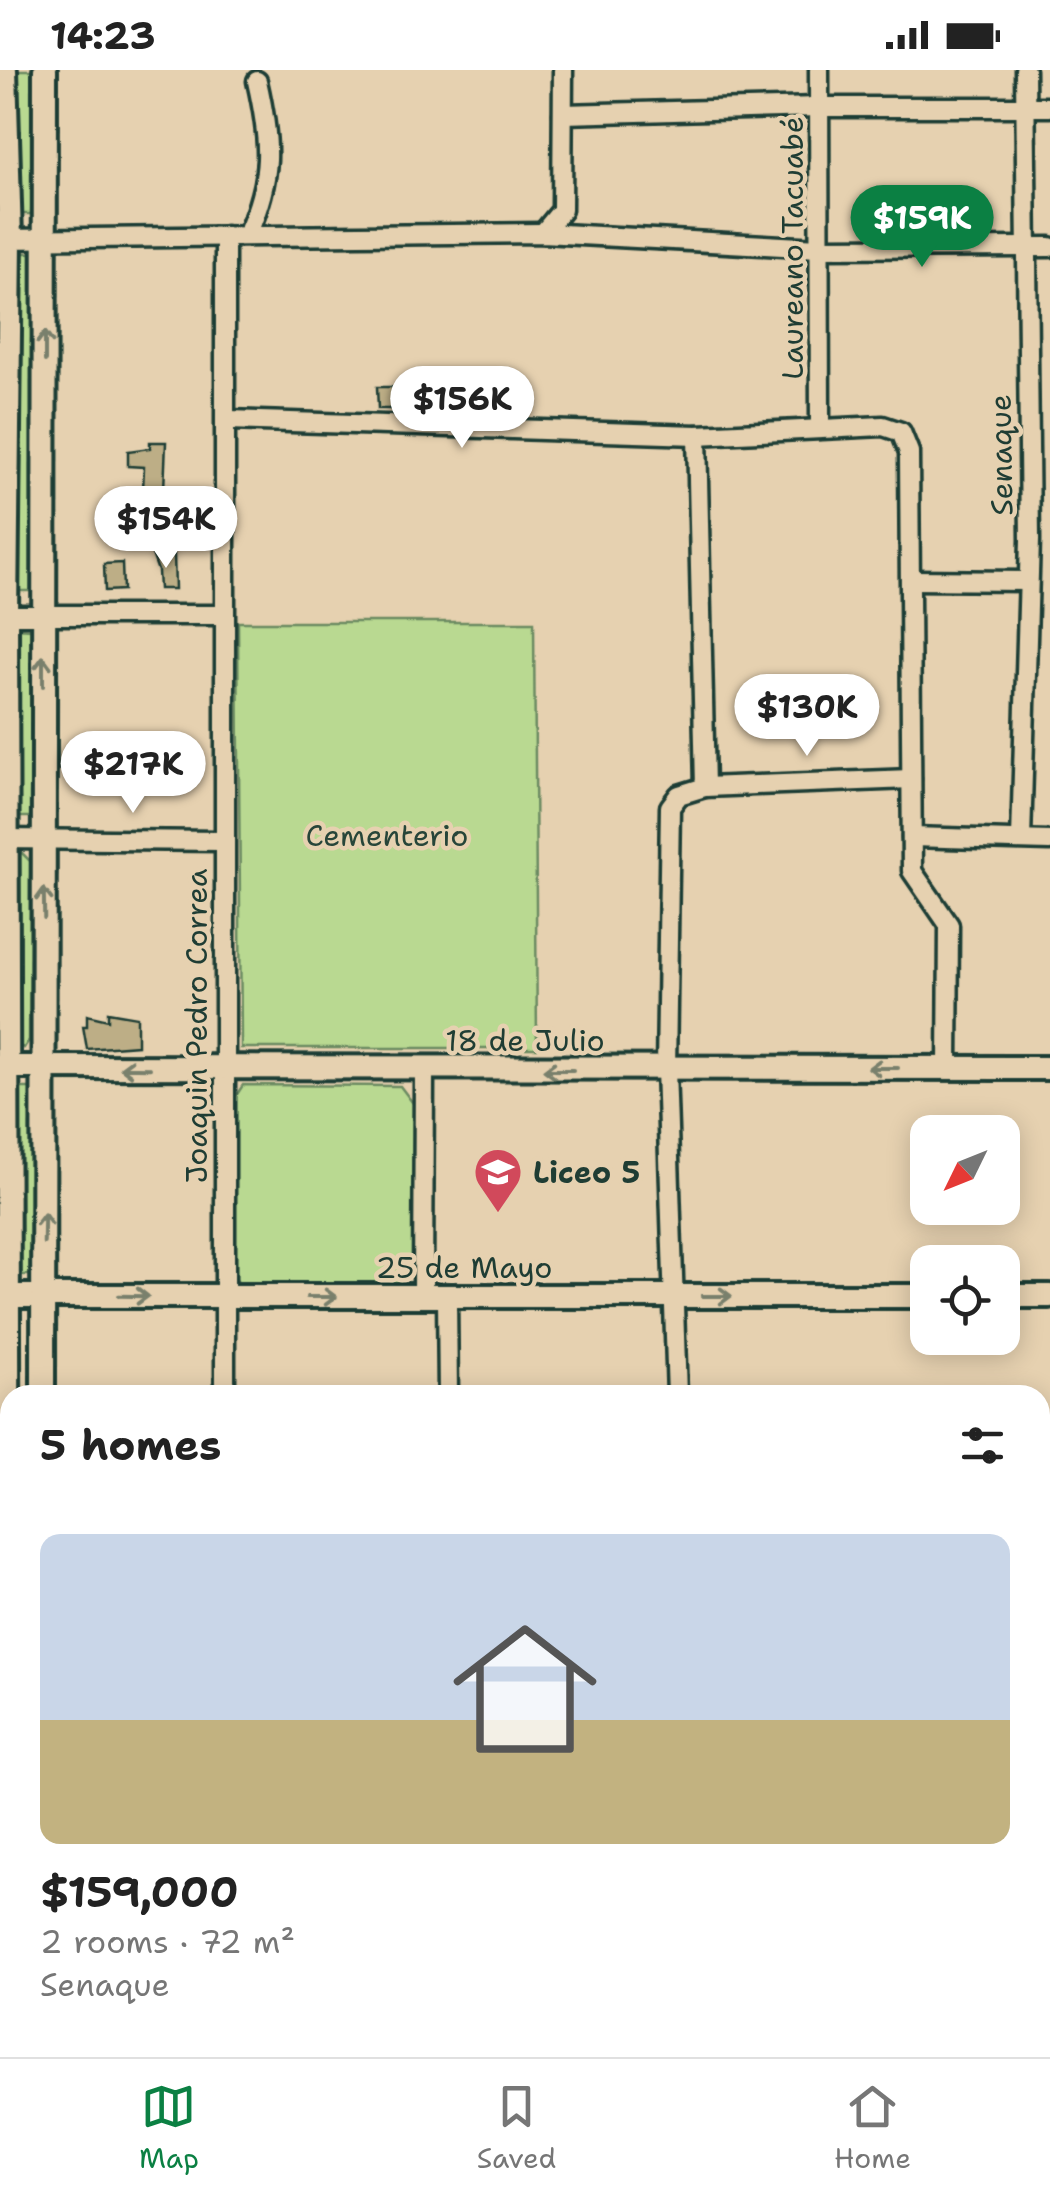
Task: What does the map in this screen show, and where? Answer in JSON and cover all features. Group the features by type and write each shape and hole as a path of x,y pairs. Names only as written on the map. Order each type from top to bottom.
{"street":[{"path":"4,1385 5,70"},
{"path":"44,1385 46,70"},
{"path":"543,234 562,210 564,70"},
{"name":"Laureano Tacuabé","path":"819,70 820,426"},
{"name":"Senaque","path":"1021,839 1030,540 1025,70"},
{"path":"248,235 267,181 270,136 258,81"},
{"path":"563,114 818,106 1050,107"},
{"path":"5,238 543,234 819,248 1050,246"},
{"name":"Joaquin Pedro Correa","path":"225,1385 222,841 229,420 226,236"},
{"path":"229,420 697,434 892,426 907,440 912,871 918,885 945,913 949,925 948,1068"},
{"path":"697,434 705,787"},
{"path":"1030,540 1050,540"},
{"path":"910,580 1027,581"},
{"path":"3,615 223,616"},
{"path":"677,1385 666,1069 670,808 679,794 705,787 911,779"},
{"path":"912,838 1050,841"},
{"path":"4,840 222,841"},
{"name":"18 de Julio","path":"3,1067 1050,1068"},
{"path":"424,1070 435,1298 447,1385"},
{"name":"25 de Mayo","path":"3,1296 910,1296"},
{"path":"1020,1296 1050,1296"}],"green space":[{"path":"16,70 32,70 34,214 19,214"},
{"path":"18,253 34,253 33,591 16,591"},
{"name":"Cementerio","path":"238,622 534,622 537,1048 241,1048"},
{"path":"15,628 31,629 31,817 15,817"},
{"path":"18,854 30,861 29,1040 24,1048 16,1045"},
{"path":"243,1085 400,1086 415,1106 412,1270 396,1286 241,1286 231,1273 232,1102"},
{"path":"20,1088 32,1088 32,1275 20,1275"}],"building":[{"path":"377,387 394,387 395,409 378,409"},
{"path":"150,442 166,442 164,490 143,490 144,467 128,466 128,451 150,448"},
{"path":"152,554 174,554 175,589 159,589"},
{"path":"122,563 123,590 105,591 104,564"},
{"path":"108,1012 137,1017 137,1045 87,1049 83,1026 87,1026 87,1015 108,1020"}],"place":[{"name":"Liceo 5","path":"498,1214"}]}
